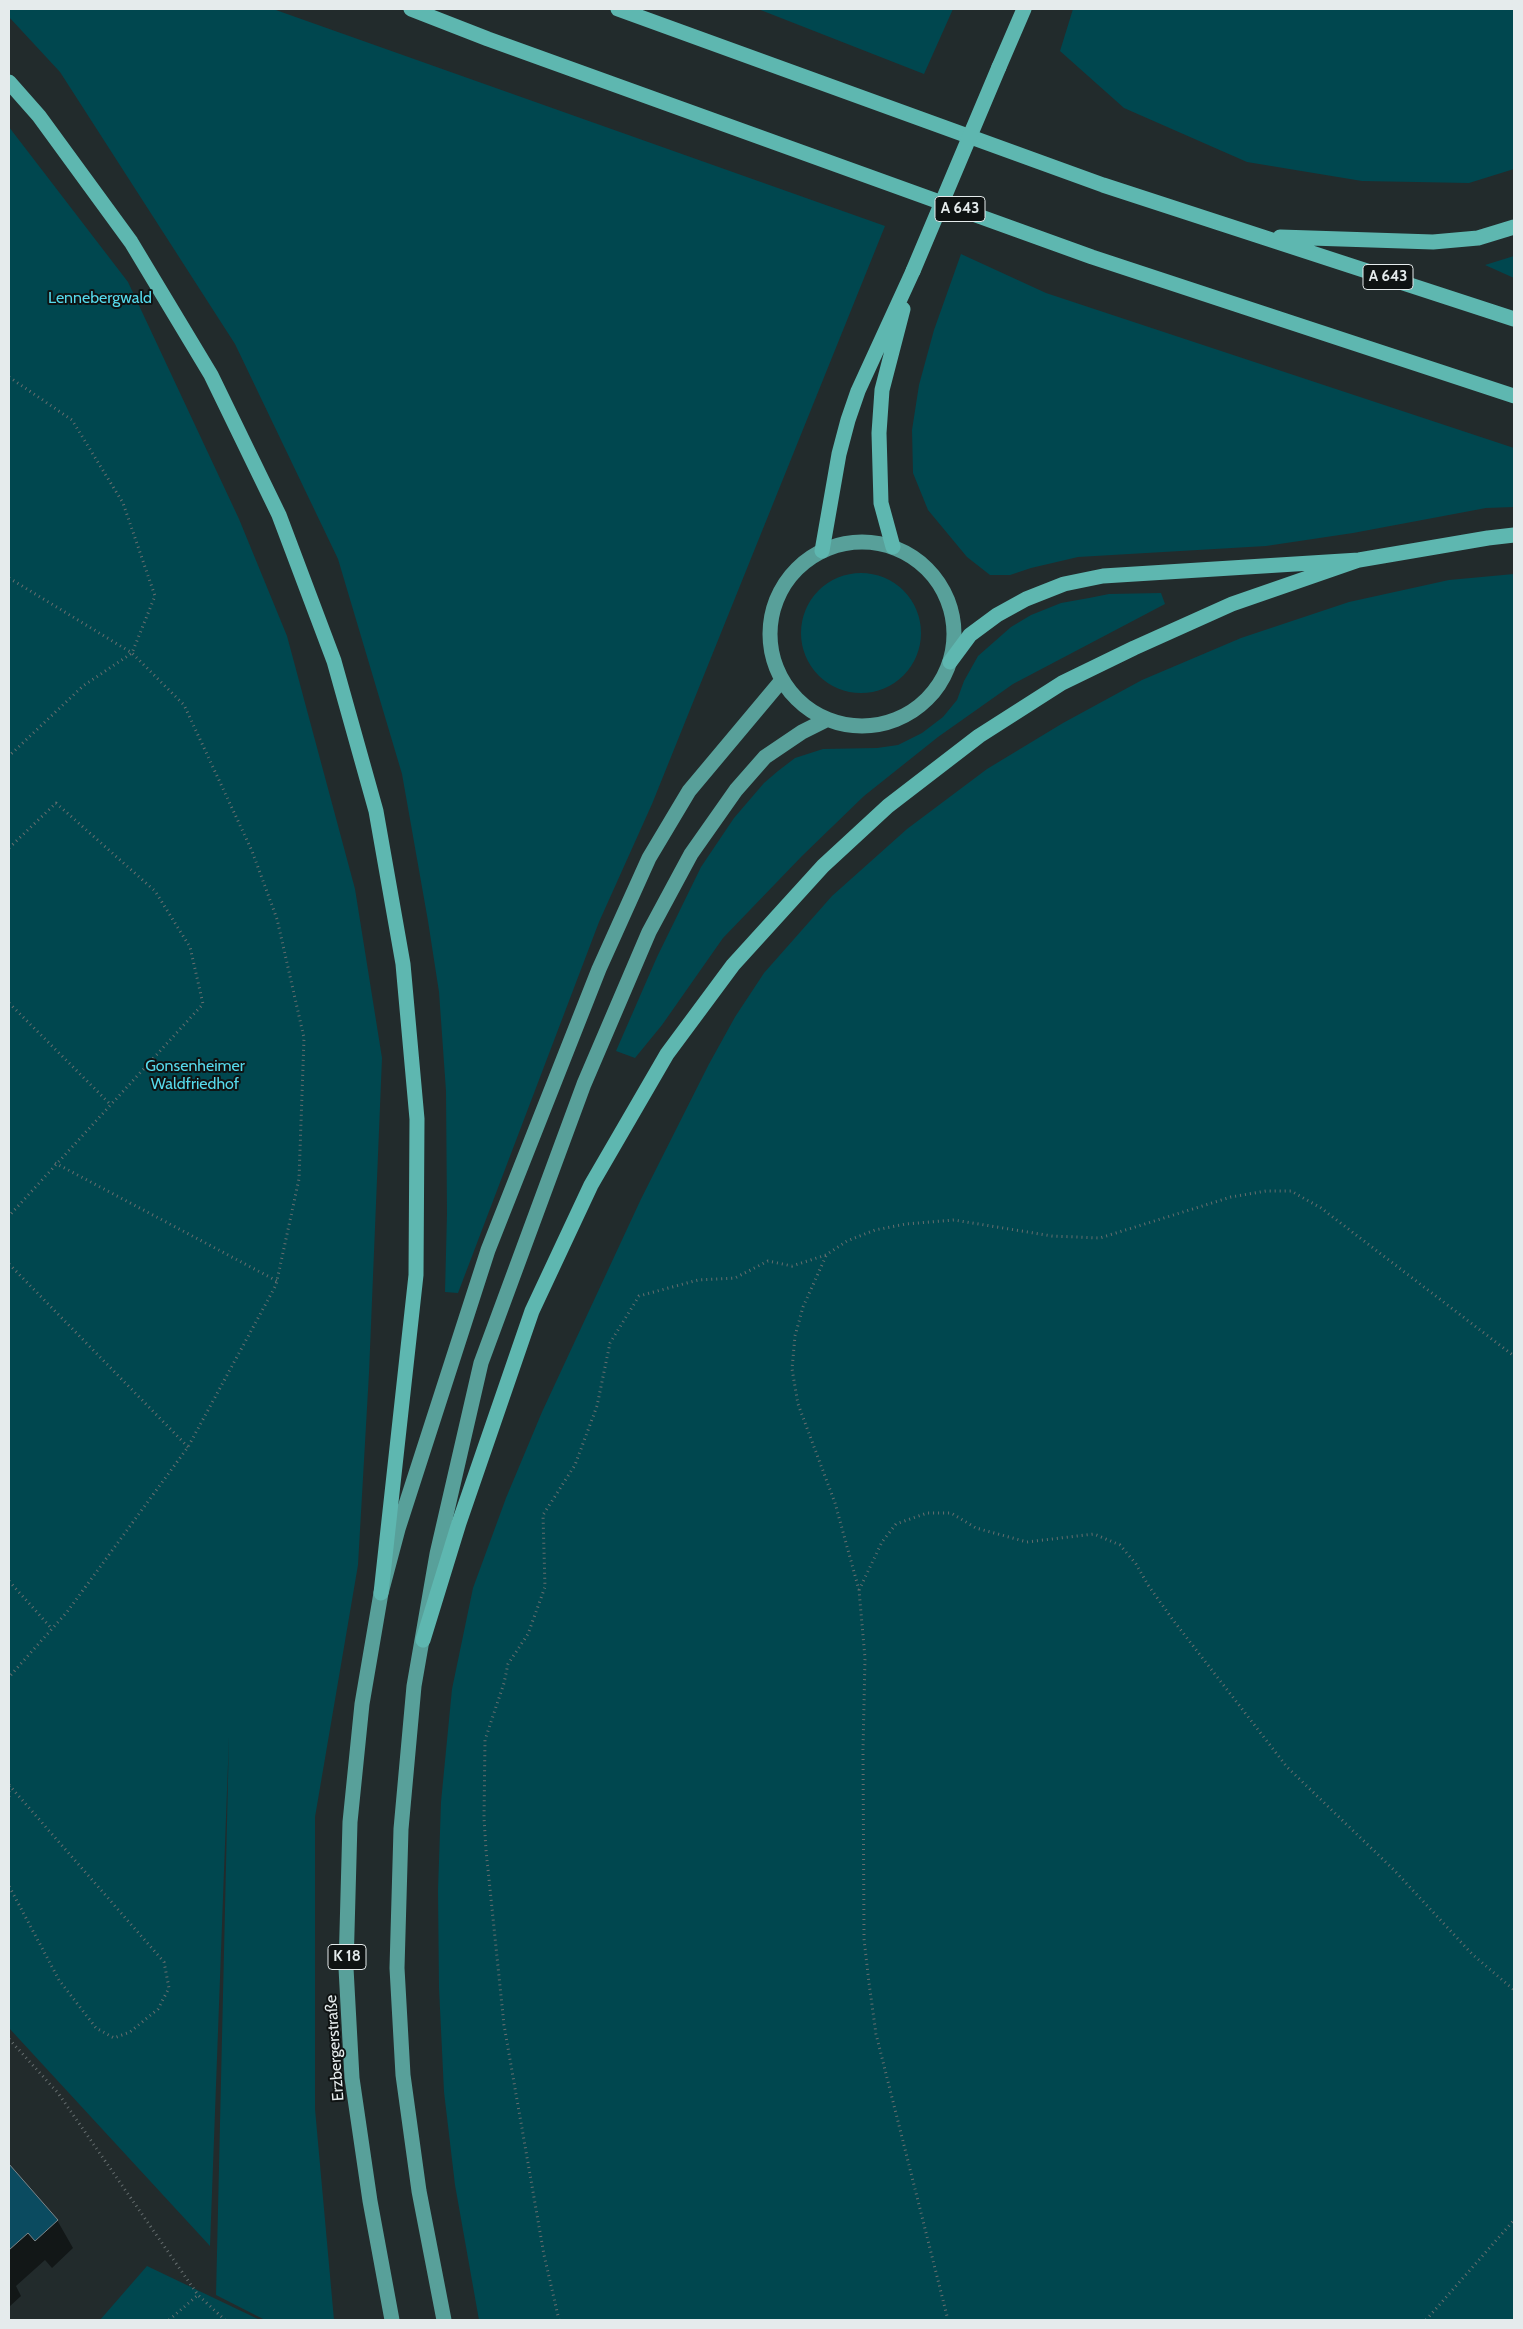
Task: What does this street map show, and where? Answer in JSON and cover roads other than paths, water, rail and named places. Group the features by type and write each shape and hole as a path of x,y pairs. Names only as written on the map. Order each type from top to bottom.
{"highway":[{"name":"A 643","path":"410,9 507,46 1092,257 1514,396"},
{"name":"A 643","path":"618,9 1103,185 1514,319"},
{"path":"822,551 839,454 858,390 913,271 1024,9"},
{"path":"9,82 39,116 131,242 211,375 279,515 334,661 376,811 403,964 417,1120 416,1275 381,1593"},
{"path":"1261,236 1434,242 1478,238 1514,227"},
{"path":"893,547 881,503 879,433 882,390 913,271"},
{"path":"950,662 970,634 997,615 1026,599 1064,584 1103,576 1359,560 1514,535"},
{"path":"422,1640 462,1514 540,1293 591,1184 662,1062 733,965 823,866 888,806 979,736 1062,683 1134,648 1232,604 1359,560"}],"main road":[{"path":"870,542 893,547 918,561 937,581 950,606 955,634 950,662 937,690 914,711 887,724 856,727 826,720 801,704 782,680 772,652 770,622 780,592 798,568 822,551 845,543 870,542"},
{"name":"Erzbergerstraße","path":"392,2320 370,2201 352,2078 346,1968 350,1822 362,1704 381,1593 398,1529 488,1250 599,969 649,858 689,791 782,680"},
{"path":"444,2320 419,2191 403,2075 397,1968 402,1828 408,1741 422,1640 437,1554 482,1363 584,1084 649,932 691,854 736,790 765,757 802,732 826,720"}],"park label":[{"name":"Lennebergwald","path":"100,298"},
{"name":"Gonsenheimer Waldfriedhof","path":"195,1075"}]}
